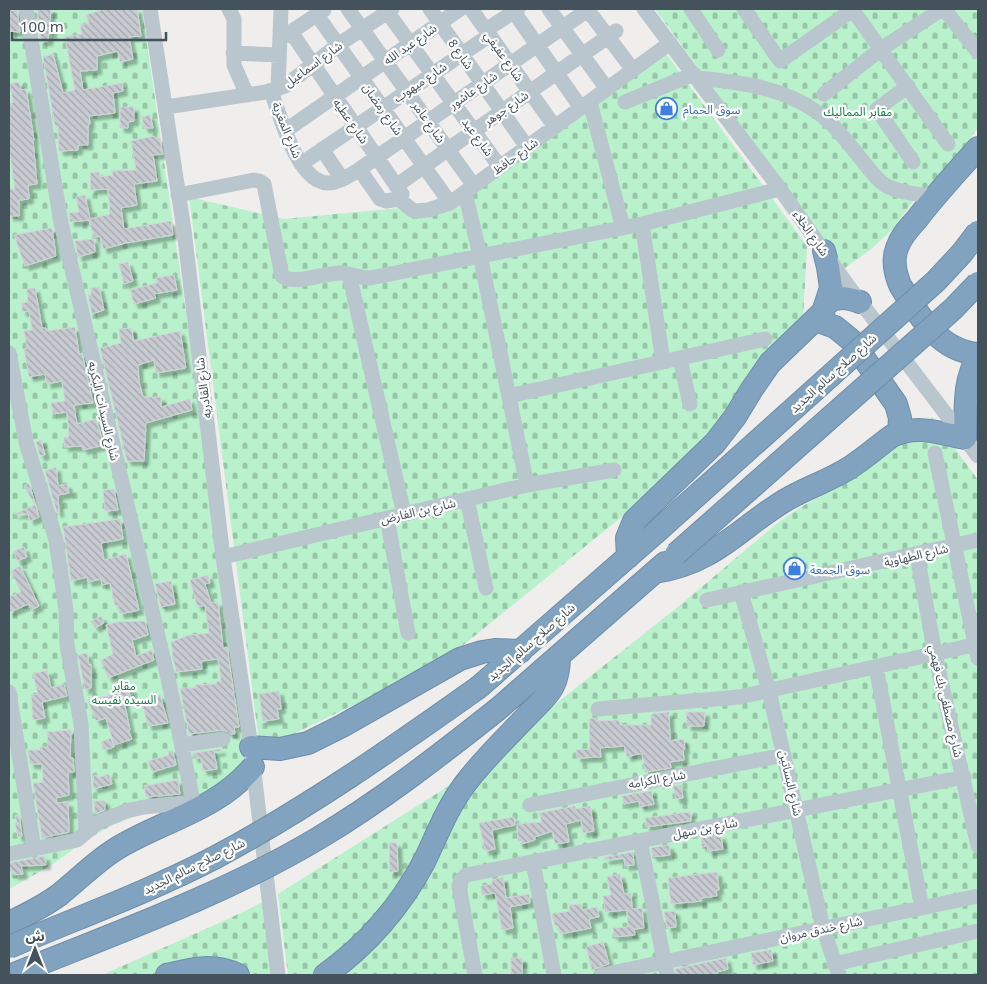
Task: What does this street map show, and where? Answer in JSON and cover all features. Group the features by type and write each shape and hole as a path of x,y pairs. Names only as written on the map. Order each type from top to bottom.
{"highway":[{"path":"655,572 683,566 708,555 782,503 851,468 899,432 922,429 965,438 967,386 971,370 978,356 960,351 934,334 904,292 897,278 894,262 900,240 934,197 978,148"},
{"name":"شارع صلاح سالم الجديد","path":"9,947 173,878 253,837 368,766 479,687 655,534 936,281 962,253 978,232"},
{"path":"821,312 831,288 824,251"},
{"path":"12,975 199,898 316,840 416,773 498,709 676,554 953,309 978,283"},
{"path":"628,557 627,538 634,521 715,443 735,417 770,363 831,300 849,298 860,302"},
{"path":"821,312 835,328 851,340 896,404 900,418 899,432"},
{"path":"9,923 57,896 114,850 194,807 226,793 245,777 252,757 308,743 342,726 460,659 495,650 521,651"},
{"path":"325,975 362,945 395,909 416,875 445,816 463,787 485,759 549,693 557,676 559,656"},
{"path":"167,975 203,967 221,969 238,975"}],"street":[{"name":"شارع السيدات البكريه","path":"26,9 61,223 170,687 194,807"},
{"name":"شارع القادريه","path":"150,9 178,195 223,557 252,757 278,975"},
{"path":"229,9 234,19 233,53 236,70 247,95"},
{"path":"275,90 283,42 281,9"},
{"name":"شارع عامر","path":"348,9 448,149 470,190"},
{"name":"شارع 8","path":"430,9 527,147"},
{"name":"شارع عبد الله","path":"285,131 460,9"},
{"name":"شارع عفيفي","path":"471,9 555,127"},
{"path":"549,9 606,89"},
{"path":"588,9 612,34 633,70"},
{"name":"شارع عاشور","path":"357,172 588,9"},
{"name":"شارع الخلاء","path":"644,9 780,188 860,302 978,456"},
{"path":"691,9 718,50"},
{"path":"751,11 780,61 853,9 948,144"},
{"path":"824,94 881,49 943,9 978,52"},
{"name":"شارع اسماعيل","path":"166,107 275,90 313,65 388,10"},
{"name":"شارع عيد","path":"388,10 410,44 500,167"},
{"path":"514,10 556,73 585,105 622,228"},
{"name":"شارع ميهوب","path":"300,164 462,54 514,10"},
{"path":"233,53 283,42 321,12"},
{"name":"شارع رمضان","path":"321,12 338,45 450,203"},
{"name":"شارع جوهر","path":"396,186 612,34"},
{"name":"شارع عطيه","path":"283,42 313,65 412,210"},
{"name":"شارع حافظ","path":"412,210 428,210 450,203 670,43"},
{"path":"626,102 695,76 770,90 795,99 817,112 833,126 875,177 884,184 898,190 934,197"},
{"path":"908,86 877,109 913,162"},
{"name":"شارع المغرية","path":"275,90 285,131 300,164 321,182 342,180 357,172"},
{"path":"322,149 342,180"},
{"path":"357,172 362,173 380,199 386,201 399,199 412,210"},
{"path":"178,195 259,180 266,188 282,276 292,279 340,273 360,278 370,278 642,224 780,188"},
{"path":"470,190 480,255 527,485"},
{"path":"642,224 663,362"},
{"path":"348,274 404,514"},
{"path":"509,396 765,338"},
{"path":"9,353 26,442 56,540 66,610 67,645 81,724 86,832"},
{"path":"680,358 690,404"},
{"path":"598,709 713,700 769,691 935,654 977,649 935,453"},
{"name":"شارع بن الفارض","path":"223,557 527,485 614,470"},
{"path":"467,499 486,588"},
{"path":"387,518 408,633"},
{"name":"شارع الطهاوية","path":"707,600 978,540"},
{"name":"شارع مصطفى بك فهمي","path":"917,555 935,654 978,846"},
{"name":"شارع البساتين","path":"741,592 769,691 798,810 823,928 837,970"},
{"path":"876,667 922,908"},
{"path":"9,692 34,849"},
{"path":"182,745 223,739"},
{"name":"شارع الكرامه","path":"530,805 784,755"},
{"name":"شارع بن سهل","path":"475,975 459,886 461,880 466,875 964,777"},
{"path":"9,854 77,840 96,822 126,811 144,807 194,807"},
{"path":"640,841 666,969"},
{"path":"533,862 554,975"},
{"name":"شارع خندق مروان","path":"602,975 666,969 823,928 978,896"},
{"path":"837,970 978,931"}],"green space":[{"name":"مقابر السيده نفيسه","path":"9,9 142,9 248,742 243,761 236,771 210,793 143,813 113,825 91,837 50,866 9,889"},
{"name":"مقابر المماليك","path":"655,9 978,9 978,128 949,165 914,200 893,229 870,250 845,268"},
{"path":"665,52 807,246 803,320 676,473 462,646 414,676 260,750 189,197 284,219 463,202"},
{"path":"932,417 978,480 978,975 288,975 278,894 466,775 684,602 776,524 801,507 838,487"},
{"path":"265,901 274,975 102,975 228,919"}],"building":[{"path":"37,9 51,9 48,41 41,41"},
{"path":"104,9 137,9 141,36 129,37 133,59 120,62 118,51 97,56 97,70 80,71 83,90 122,83 123,91 113,93 115,113 89,116 88,145 78,145 78,150 59,151 58,126 55,126 43,57 53,54 63,93 75,90 65,37 82,34 80,25 89,23 86,15"},
{"path":"9,10 17,10 20,32 9,31"},
{"path":"19,82 21,90 26,89 34,140 37,184 28,185 29,199 19,200 19,216 9,216 9,189 15,189 9,148 9,103 13,103 10,84"},
{"path":"120,107 134,107 134,121 128,122 128,128 120,128"},
{"path":"150,115 153,128 144,128 142,117"},
{"path":"154,136 155,138 160,138 163,154 153,155 157,181 134,184 137,205 121,208 124,229 171,221 173,235 103,249 100,236 94,238 89,220 70,222 69,213 79,212 76,197 85,195 90,219 110,214 108,189 91,190 90,173 99,172 100,177 113,175 112,171 136,170 131,141"},
{"path":"52,228 56,256 25,266 14,235"},
{"path":"94,239 95,252 78,257 75,241"},
{"path":"128,262 133,281 124,284 119,264"},
{"path":"174,275 177,290 154,294 156,298 134,304 130,290 157,283 156,278"},
{"path":"99,287 104,310 92,314 88,295 91,295 91,288"},
{"path":"35,288 42,328 46,328 46,331 75,327 79,354 82,353 93,403 74,405 77,424 96,419 104,445 83,450 82,446 64,447 64,437 69,437 67,412 53,414 51,403 65,401 62,381 47,384 45,374 29,377 24,349 27,348 24,331 32,330 29,311 22,312 22,303 28,302 27,289"},
{"path":"131,328 134,341 180,331 186,368 156,373 154,360 138,365 139,382 143,397 161,397 161,407 190,399 192,410 146,423 144,461 127,461 100,348 121,343 119,329"},
{"path":"41,440 45,455 40,456 36,442"},
{"path":"56,467 58,486 67,484 69,493 58,495 59,513 57,513 45,471"},
{"path":"29,483 39,517 30,521 28,514 14,514 35,505 24,486"},
{"path":"114,489 118,510 105,511 103,490"},
{"path":"120,519 123,539 101,543 104,560 126,554 139,610 120,614 118,605 115,606 110,583 102,585 101,579 88,582 87,577 71,581 63,527"},
{"path":"24,547 27,557 17,561 14,551"},
{"path":"20,566 39,606 31,610 29,604 9,612 9,597 21,592 11,571"},
{"path":"208,575 210,583 205,584 211,603 218,602 223,648 227,647 239,727 234,727 235,734 222,730 189,734 180,688 195,688 195,685 216,684 216,682 221,681 218,659 201,661 202,669 176,672 173,657 171,642 189,635 209,633 205,606 197,606 190,580"},
{"path":"171,581 175,604 161,607 155,584"},
{"path":"101,616 104,623 95,628 91,621"},
{"path":"145,621 148,635 132,640 136,656 152,650 154,660 108,678 101,660 113,654 106,625 117,622"},
{"path":"87,653 89,665 91,664 91,688 85,690 78,655"},
{"path":"47,670 51,688 64,684 67,696 42,702 45,718 33,720 31,695 38,694 33,674"},
{"path":"127,684 131,699 124,701 130,730 128,730 132,739 114,745 106,718 96,721 88,700 112,695 111,689"},
{"path":"279,691 281,709 277,709 279,719 263,721 259,694"},
{"path":"160,695 168,723 148,726 141,700"},
{"path":"669,712 670,741 684,739 685,749 683,749 684,760 670,762 671,768 645,772 642,753 627,757 624,746 600,748 601,757 577,758 576,750 590,749 589,719 598,718 598,721 619,720 620,725 651,725 651,714"},
{"path":"686,712 705,712 704,726 687,726"},
{"path":"71,730 70,758 73,758 74,772 68,772 69,795 56,798 57,803 68,802 69,832 42,838 33,783 43,782 42,764 30,764 28,750 40,750 40,747 48,747 47,732"},
{"path":"111,738 114,747 104,750 101,742"},
{"path":"221,749 221,751 214,752 217,769 203,771 201,758 194,758 193,753"},
{"path":"168,751 173,751 176,765 152,772 148,761 169,755"},
{"path":"109,774 112,784 93,789 93,776 97,775 97,778"},
{"path":"178,780 180,794 146,797 144,786"},
{"path":"681,785 683,798 676,799 673,786"},
{"path":"651,791 654,804 640,807 639,801 624,804 622,796"},
{"path":"94,801 105,801 105,810 95,814"},
{"path":"575,806 576,809 590,806 594,831 583,833 581,820 566,824 569,842 555,844 552,831 522,844 521,841 518,841 517,824 542,822 539,813"},
{"path":"690,812 691,821 646,827 645,818"},
{"path":"15,815 19,815 22,836 18,837 15,823 17,823"},
{"path":"514,817 515,825 492,830 495,849 485,851 479,823"},
{"path":"721,835 723,849 708,851 707,846 702,847 701,838"},
{"path":"389,843 397,843 398,871 390,872"},
{"path":"669,845 670,855 653,857 651,848"},
{"path":"633,852 634,865 625,866 624,858 605,860 605,857"},
{"path":"45,856 46,865 21,866 23,874 14,875 13,871 9,872 9,863"},
{"path":"717,872 719,890 716,890 717,896 701,898 702,901 671,904 668,878"},
{"path":"620,874 624,894 631,893 632,909 642,908 644,928 634,929 635,935 614,937 613,928 628,927 627,910 605,912 603,896 611,895 607,877"},
{"path":"503,877 506,898 529,894 530,903 510,907 513,928 502,930 495,893 482,895 481,886 492,884 492,880"},
{"path":"581,904 582,910 597,907 599,917 589,919 591,928 560,934 558,926 555,926 552,914 570,911 569,905"},
{"path":"675,911 676,927 667,928 664,912"},
{"path":"603,942 609,964 592,970 586,947"},
{"path":"771,950 773,961 753,965 751,953"},
{"path":"511,958 522,958 522,975 511,975"},
{"path":"726,958 728,969 717,972 717,975 676,975 675,969"}],"place":[{"name":"سوق الحمام","path":"667,109"},
{"name":"سوق الجمعة","path":"794,569"}]}
